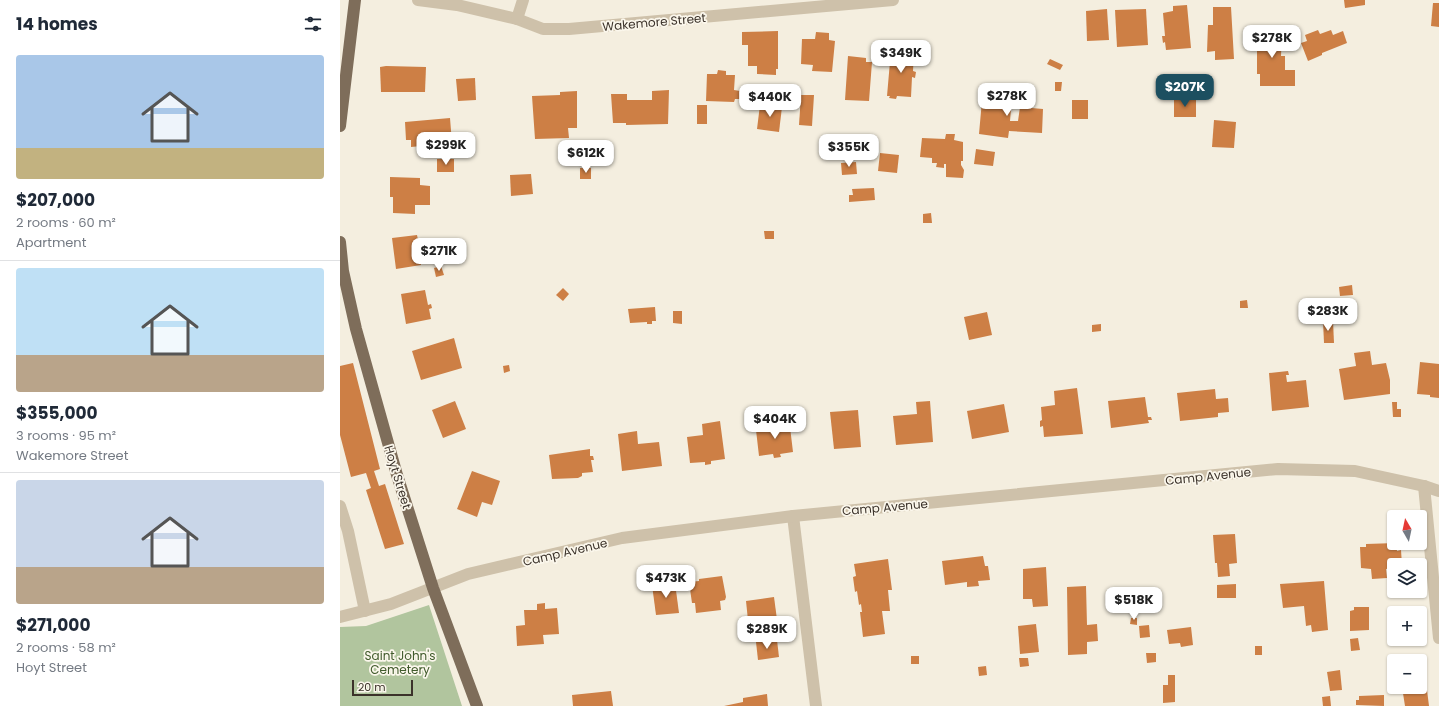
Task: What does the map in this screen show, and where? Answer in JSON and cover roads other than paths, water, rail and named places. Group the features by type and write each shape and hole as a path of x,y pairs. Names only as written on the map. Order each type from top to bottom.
{"main road":[{"path":"340,126 355,0"},
{"name":"Hoyt Street","path":"340,242 343,271 356,329 397,475 432,588 477,706"}],"street":[{"name":"Wakemore Street","path":"418,0 457,5 517,18 543,28 569,29 893,0"},
{"path":"517,18 523,0"},
{"name":"Camp Avenue","path":"340,616 391,604 468,574 622,538 793,516 1278,469 1355,471 1424,486 1439,492"},
{"path":"1424,486 1439,638"},
{"path":"340,506 348,531 365,611"},
{"path":"793,516 816,706"}],"park label":[{"name":"Saint John's Cemetery","path":"400,662"}]}
